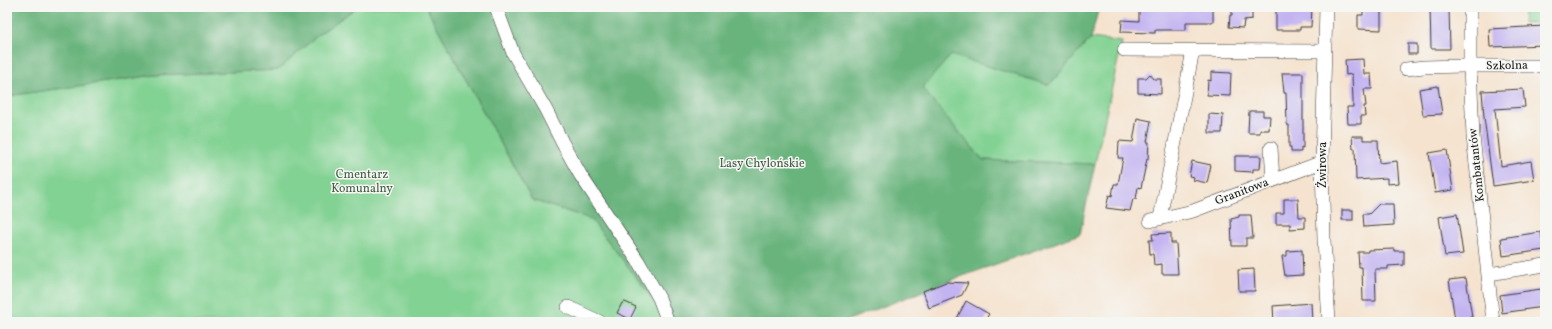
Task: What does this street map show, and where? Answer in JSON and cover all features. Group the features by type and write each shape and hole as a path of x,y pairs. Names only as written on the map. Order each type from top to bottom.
{"street":[{"path":"496,7 513,53 546,110 581,176 638,261 659,298 668,322"},
{"name":"Żwirowa","path":"1326,7 1322,162 1324,240 1329,322"},
{"name":"Kombatantów","path":"1470,7 1470,66 1473,136 1493,322"},
{"path":"1124,50 1324,51"},
{"name":"Granitowa","path":"1193,51 1155,219 1193,211 1322,162"},
{"name":"Szkolna","path":"1406,69 1470,66 1545,66"},
{"path":"1271,148 1273,180"},
{"path":"1489,274 1545,265"},
{"path":"568,307 600,322"}],"green space":[{"path":"7,7 357,7 319,34 278,70 155,75 7,96"},
{"name":"Cmentarz Komunalny","path":"357,7 426,7 532,200 591,219 671,322 7,322 7,96 155,75 278,70 319,34"},
{"name":"Lasy Chylońskie","path":"426,7 1099,7 1091,38 1049,85 951,55 922,88 983,160 1095,164 1080,234 949,281 843,322 671,322 591,219 532,200"},
{"path":"1524,7 1545,7 1545,23 1523,23"},
{"path":"1091,38 1122,42 1095,164 983,160 921,88 951,55 1049,85"}],"building":[{"path":"1139,7 1213,7 1213,22 1186,22 1186,30 1155,30 1155,33 1121,32 1122,20 1139,21"},
{"path":"1232,7 1252,7 1252,19 1244,20 1243,28 1229,27"},
{"path":"1276,7 1312,7 1311,27 1300,27 1300,30 1276,30"},
{"path":"1363,7 1381,7 1381,30 1358,29 1358,15 1363,15"},
{"path":"1430,7 1449,7 1450,49 1431,49"},
{"path":"1545,26 1545,45 1490,47 1489,29"},
{"path":"1408,44 1417,44 1417,54 1408,54"},
{"path":"1363,59 1364,74 1371,74 1372,89 1364,89 1366,106 1364,106 1365,116 1361,116 1361,124 1348,124 1347,107 1353,107 1352,74 1346,75 1345,60"},
{"path":"1211,72 1231,73 1230,96 1207,95 1208,80 1211,81"},
{"path":"1282,73 1303,73 1303,148 1301,147 1301,152 1291,152 1291,147 1289,147 1289,125 1287,125 1286,93 1284,93"},
{"path":"1150,74 1154,79 1161,79 1161,94 1138,93 1138,78 1146,78"},
{"path":"1438,86 1442,114 1423,115 1419,89"},
{"path":"1523,89 1525,107 1495,109 1501,166 1531,161 1534,180 1493,186 1482,91"},
{"path":"1249,111 1263,111 1263,116 1270,116 1269,130 1260,130 1260,133 1248,133"},
{"path":"1209,114 1223,115 1222,133 1209,133"},
{"path":"1137,118 1151,121 1147,142 1149,142 1148,159 1141,188 1138,187 1136,199 1133,199 1130,211 1106,208 1109,195 1112,196 1114,184 1118,184 1123,158 1118,158 1119,141 1133,142"},
{"path":"1352,136 1363,136 1363,140 1378,140 1379,163 1397,161 1399,183 1387,184 1387,178 1356,180 1355,148 1353,149"},
{"path":"1447,150 1453,190 1435,193 1429,153"},
{"path":"1235,156 1261,156 1260,169 1253,169 1253,172 1235,171"},
{"path":"1192,161 1211,165 1207,183 1193,180 1194,177 1189,176"},
{"path":"1284,199 1298,199 1299,217 1305,217 1305,228 1290,229 1290,224 1276,224 1276,213 1284,213"},
{"path":"1379,204 1393,204 1394,225 1364,227 1363,214 1369,214"},
{"path":"1342,210 1353,210 1353,220 1342,220"},
{"path":"1457,214 1463,254 1445,256 1439,217"},
{"path":"1239,215 1251,215 1253,238 1246,238 1246,246 1232,246 1231,219 1239,217"},
{"path":"1541,232 1544,250 1503,256 1501,238"},
{"path":"1171,233 1171,243 1176,243 1178,274 1162,274 1162,264 1154,265 1153,254 1150,254 1149,240 1153,240 1152,234"},
{"path":"1394,249 1394,251 1404,251 1404,265 1388,266 1388,269 1375,269 1376,301 1363,301 1362,267 1359,267 1358,252"},
{"path":"1302,250 1303,275 1285,276 1282,256 1287,256 1287,251"},
{"path":"1254,269 1255,291 1239,291 1238,270"},
{"path":"1466,278 1472,317 1455,320 1449,280"},
{"path":"946,282 968,283 962,295 929,308 923,291"},
{"path":"1541,289 1543,307 1502,313 1500,295"},
{"path":"966,301 989,314 984,322 955,322"},
{"path":"625,302 636,307 630,319 617,313 622,303"},
{"path":"1311,303 1312,322 1274,322 1273,306"}]}
